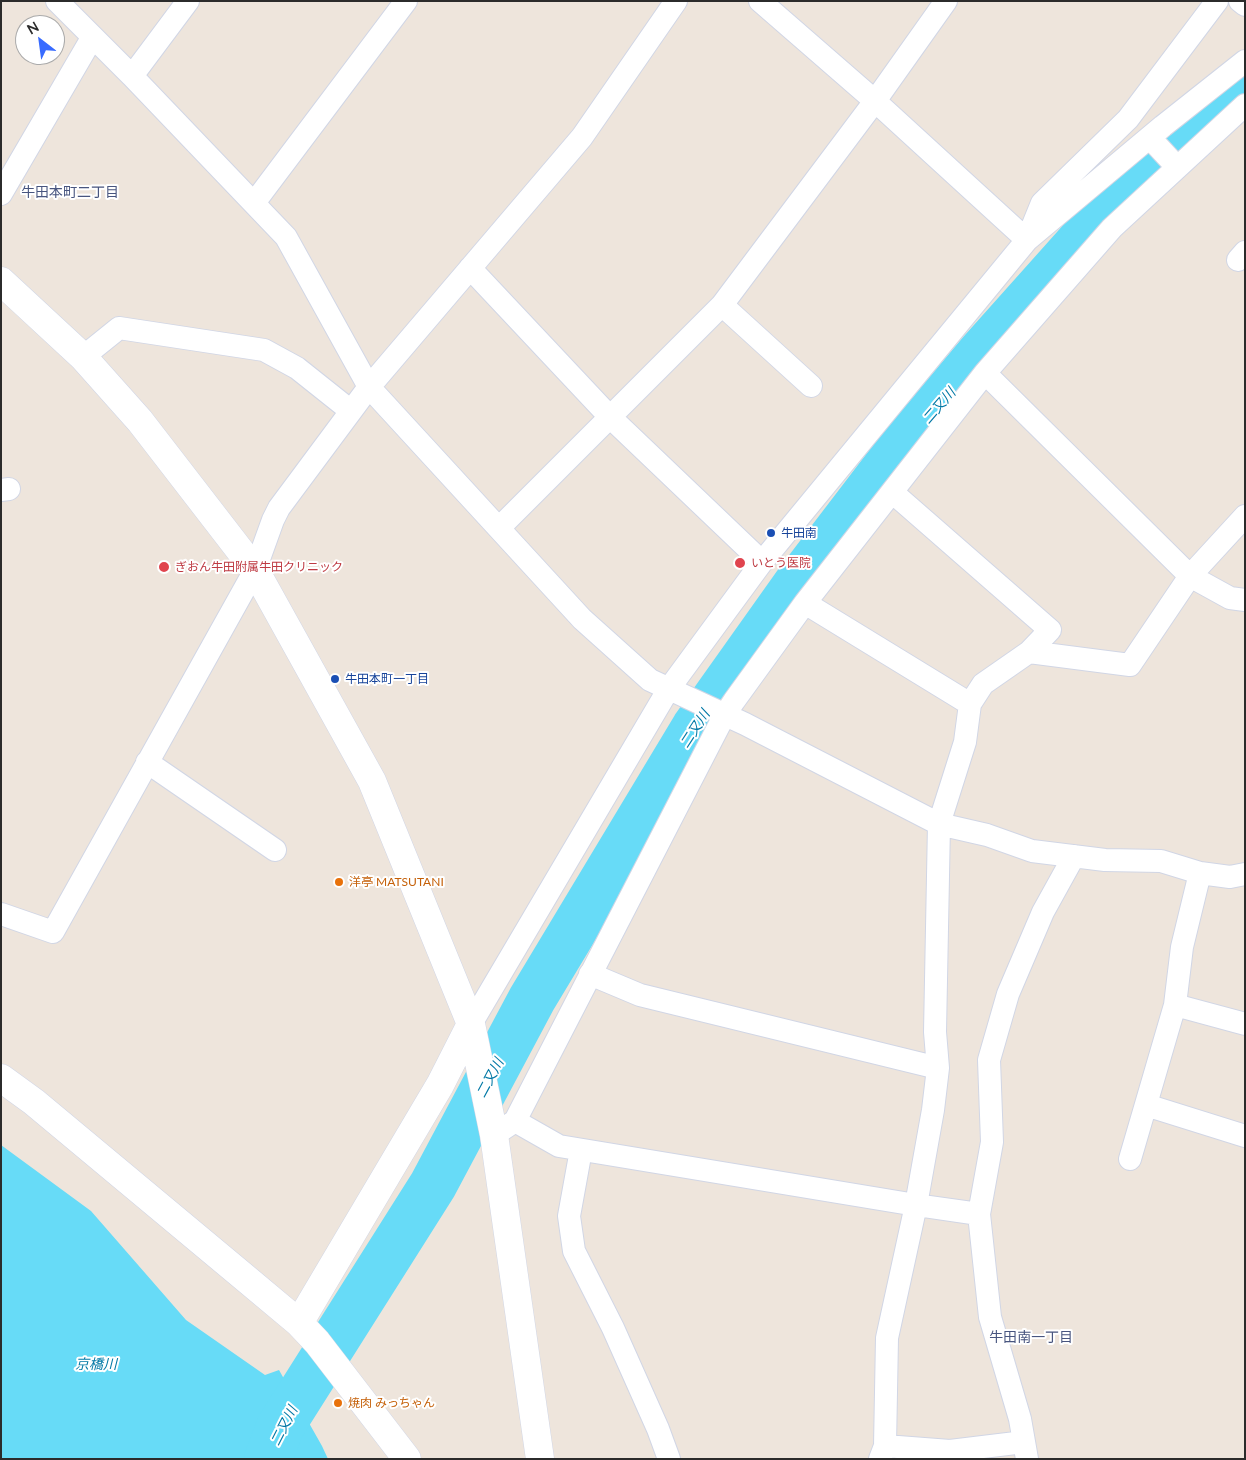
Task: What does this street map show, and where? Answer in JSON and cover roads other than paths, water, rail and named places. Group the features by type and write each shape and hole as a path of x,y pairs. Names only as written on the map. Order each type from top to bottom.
{"street":[{"path":"57,1 132,76 286,237 369,387 582,619 650,680 745,724 939,824 987,835 1032,851 1105,860 1161,862 1200,873 1230,877 1245,874"},
{"path":"132,76 188,1"},
{"path":"254,203 406,1"},
{"path":"1,914 53,932 255,570 279,508 369,387 582,137 676,1"},
{"path":"760,1 875,101 1027,240"},
{"path":"499,528 722,305 875,101 946,1"},
{"path":"1027,240 1042,202 1128,119 1217,1"},
{"path":"1240,1 1245,5"},
{"path":"1,194 92,38"},
{"path":"299,1323 674,692 762,562 1027,240 1245,61"},
{"path":"500,1125 590,974 718,713 985,373 1112,228 1245,105"},
{"path":"1150,138 1177,167"},
{"path":"470,268 610,417 762,562"},
{"path":"1,281 83,357 140,422 255,570 372,781 472,1031 500,1125 540,1459"},
{"path":"722,305 811,386"},
{"path":"83,357 119,328 264,350 297,368 351,411"},
{"path":"985,373 1190,576 1230,598 1245,600"},
{"path":"892,492 1050,630 1029,652 983,684 970,704 965,742 939,824 935,1032 938,1068 933,1110 916,1205 886,1338 882,1452 1026,1450 1020,1419 990,1317 979,1214 992,1142 989,1060 1012,985 1043,912 1074,856"},
{"path":"1029,652 1130,666 1190,576 1245,516"},
{"path":"805,603 970,704"},
{"path":"147,762 275,850"},
{"path":"1130,1159 1175,1005 1182,947 1200,873"},
{"path":"590,974 640,995 938,1068"},
{"path":"1175,1005 1245,1024"},
{"path":"1,1078 42,1109 299,1323 321,1347 407,1459"},
{"path":"1146,1105 1245,1136"},
{"path":"500,1125 559,1146 979,1214"},
{"path":"581,1150 569,1216 574,1251 617,1337 658,1429 669,1459"}],"water":[{"name":"京橋川","path":"1,1145 91,1211 186,1320 265,1375 279,1370 328,1459 1,1459"}],"waterway":[{"name":"二又川","path":"268,1459 280,1427 433,1185 532,999 695,728 798,583 898,452 982,352 1116,202 1193,132 1245,89"}],"place":[{"name":"牛田南","path":"771,533"},
{"name":"いとう医院","path":"740,563"},
{"name":"ぎおん牛田附属牛田クリニック","path":"164,567"},
{"name":"牛田本町一丁目","path":"335,679"},
{"name":"洋亭 MATSUTANI","path":"339,882"},
{"name":"焼肉 みっちゃん","path":"338,1403"}],"district":[{"name":"牛田本町二丁目","path":"70,192"},
{"name":"牛田南一丁目","path":"1031,1337"}]}
